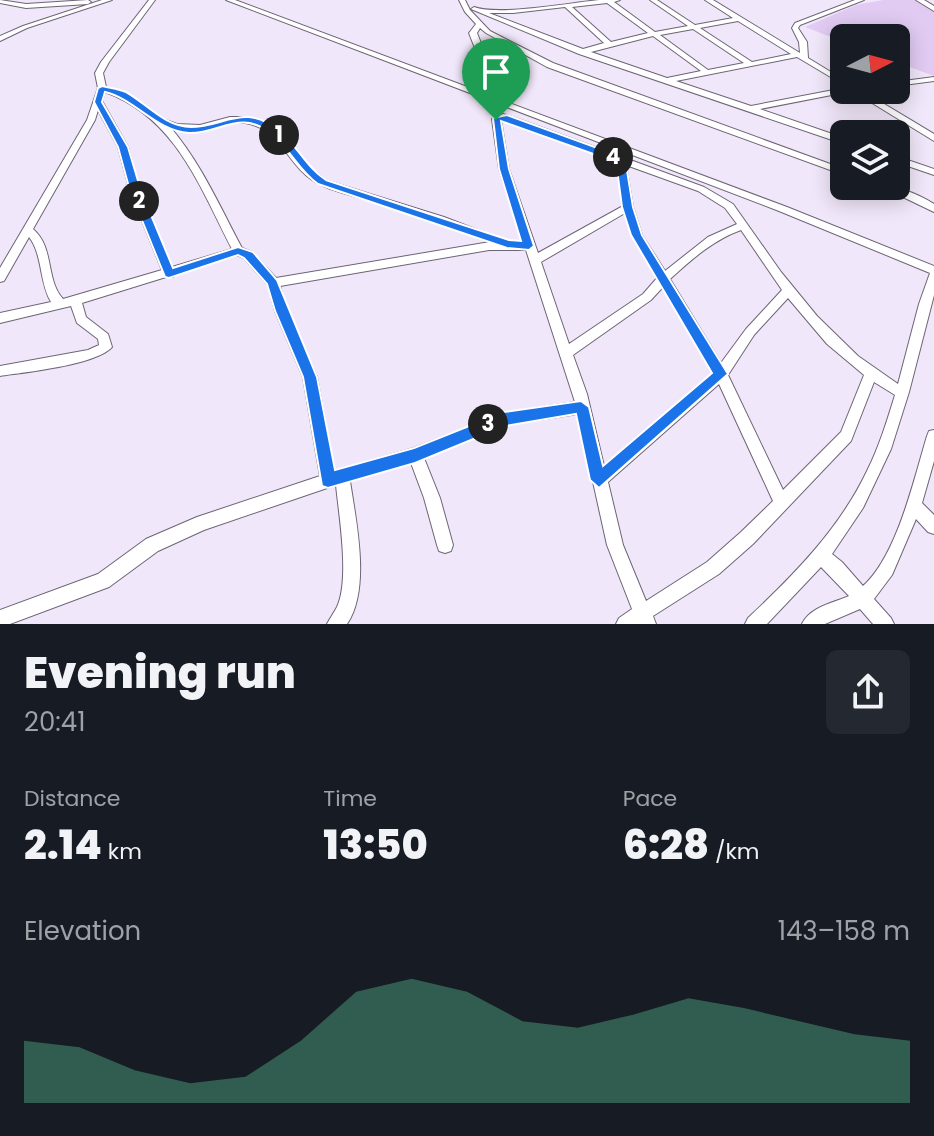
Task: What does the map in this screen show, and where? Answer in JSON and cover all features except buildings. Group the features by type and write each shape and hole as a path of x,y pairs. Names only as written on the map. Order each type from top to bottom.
{"street":[{"path":"0,1 26,6 102,0"},
{"path":"0,39 25,27 109,0"},
{"path":"0,278 98,102 102,88 99,73 105,62 152,0"},
{"path":"229,0 934,264"},
{"path":"608,0 705,71"},
{"path":"467,6 500,12 564,3 617,0"},
{"path":"653,0 749,63"},
{"path":"708,0 830,75"},
{"path":"800,57 803,42 795,28 797,24 861,0"},
{"path":"919,0 934,9"},
{"path":"564,3 608,43"},
{"path":"467,6 479,24 512,47 550,65 830,167"},
{"path":"467,6 582,52 830,136"},
{"path":"582,52 653,33 738,19"},
{"path":"479,24 473,33 500,102"},
{"path":"665,81 749,63 800,57"},
{"path":"910,82 934,79"},
{"path":"102,88 127,96 153,117 194,165 238,251"},
{"path":"751,108 830,93"},
{"path":"98,102 123,147 135,191 169,274"},
{"path":"878,104 934,138"},
{"path":"153,117 189,130 237,118 255,122 276,132 308,173 322,182 440,219 507,244"},
{"path":"644,619 615,545 567,353 504,169 497,118 518,122 664,173 709,193 734,211 792,299 825,335 870,375 902,393"},
{"path":"621,160 628,207 643,248 721,374 781,502"},
{"path":"910,164 934,172"},
{"path":"910,196 934,209"},
{"path":"535,260 628,207"},
{"path":"754,624 820,555 859,502 902,393 934,273 783,209"},
{"path":"567,353 648,297 663,278 722,233 743,226"},
{"path":"28,230 38,239 51,293 61,305"},
{"path":"273,283 507,244 529,246"},
{"path":"0,318 61,305 238,251 248,255 273,283 281,311 310,377 335,478 350,575 346,607 342,619 336,624"},
{"path":"599,480 721,374 750,332 788,290"},
{"path":"0,371 90,355 106,347 104,337 81,320 75,301"},
{"path":"625,624 644,619 713,568 846,436 870,375"},
{"path":"0,619 103,581 152,545 187,529 335,478 415,455 504,419 581,407"},
{"path":"811,624 818,617 862,598 893,553 913,505 934,436"},
{"path":"415,455 432,498 445,545"},
{"path":"913,505 934,526"},
{"path":"820,555 885,624"}],"shaded area":[{"path":"883,0 917,0 934,10 934,76 910,67 910,24 830,24 830,37 805,27 856,5"}],"route":[{"path":"102,88 121,93 153,117 189,130 237,118 255,122 276,132 308,173 322,182 440,219 507,244 529,246 504,169 496,120 503,117 621,160 627,183 628,207 643,248 721,374 599,480 581,407 504,419 415,455 328,480 310,377 281,311 273,283 248,255 238,251 169,274 135,191 123,147 98,102 102,88"}]}
